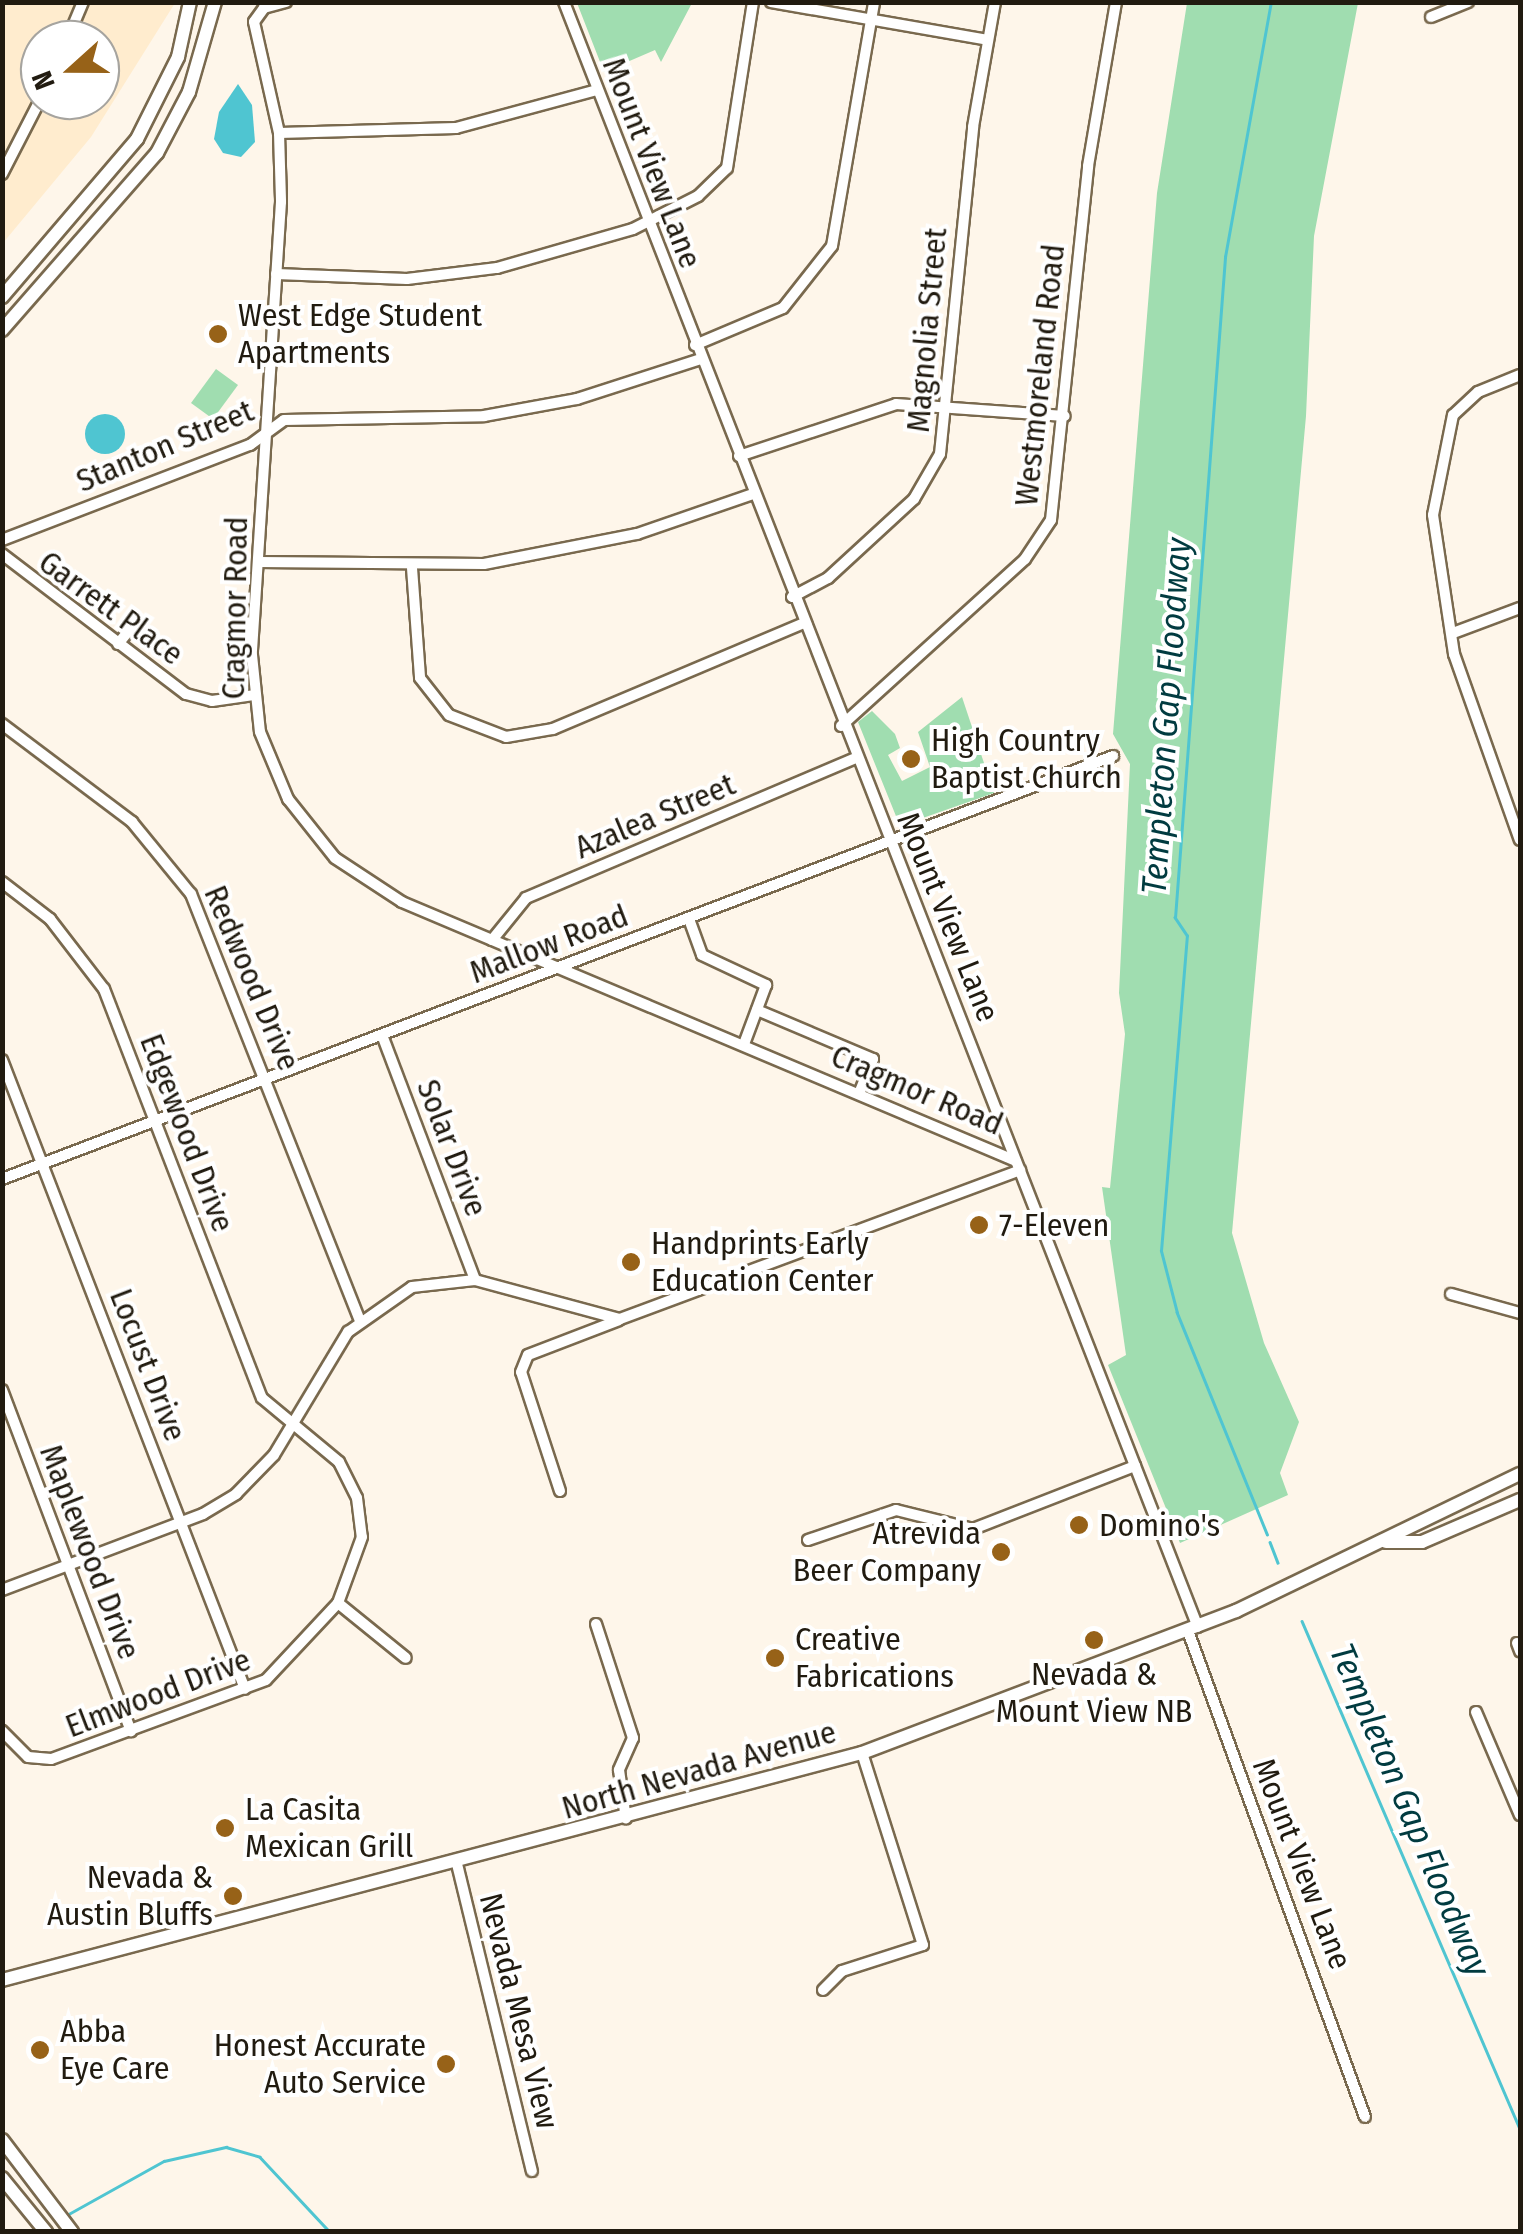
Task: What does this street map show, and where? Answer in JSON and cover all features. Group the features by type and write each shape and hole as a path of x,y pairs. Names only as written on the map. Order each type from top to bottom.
{"main road":[{"path":"2,297 138,139 178,57 190,2"},
{"path":"2,330 157,153 190,92 215,2"},
{"name":"North Nevada Avenue","path":"2,1980 626,1820 862,1753 1193,1629 1386,1542 1413,1519 1520,1474"},
{"name":"North Nevada Avenue","path":"1386,1542 1422,1542 1520,1500"},
{"path":"2,2140 72,2232"},
{"path":"2,2178 46,2232"}],"street":[{"name":"Cragmor Road","path":"286,2 256,13 279,133 276,274 254,695 277,777 317,840 373,887 860,1092 1018,1165"},
{"name":"Mount View Lane","path":"564,2 841,726 894,842 1134,1466 1364,2116"},
{"path":"276,274 407,279 497,268 648,220 710,189 727,168 753,2"},
{"path":"771,2 988,40"},
{"path":"695,345 782,308 823,263 843,208 874,2"},
{"name":"Magnolia Street","path":"792,597 828,578 914,500 940,454 995,2"},
{"name":"Westmoreland Road","path":"841,726 1040,541 1058,493 1088,166 1116,2"},
{"path":"1431,17 1468,2"},
{"path":"279,133 456,128 597,90"},
{"path":"2,174 30,120"},
{"name":"Stanton Street","path":"2,540 266,434 284,420 424,422 517,411 701,359"},
{"path":"1520,376 1466,400 1448,427 1434,538 1459,674 1520,840"},
{"path":"739,456 864,410 948,407 1066,416"},
{"path":"259,562 412,568 589,546 753,494"},
{"name":"Garrett Place","path":"2,554 118,644 198,699 254,695"},
{"path":"412,568 420,678 449,715 506,738 553,728 802,624"},
{"path":"1452,633 1520,608"},
{"path":"118,644 136,622"},
{"name":"Redwood Drive","path":"2,724 132,822 176,871 204,916 360,1320"},
{"name":"Mallow Road","path":"2,1179 1112,756"},
{"name":"Azalea Street","path":"492,940 526,898 854,758"},
{"name":"Edgewood Drive","path":"2,882 50,918 94,974 156,1120 262,1398 292,1423"},
{"path":"689,918 702,955 766,985 744,1044"},
{"path":"757,1010 872,1060 860,1092"},
{"name":"Solar Drive","path":"382,1035 475,1280"},
{"name":"Locust Drive","path":"2,1060 244,1689"},
{"path":"560,1491 520,1372 528,1356 1018,1165"},
{"path":"2,1590 180,1522 245,1486 360,1320 412,1287 475,1280 620,1320"},
{"path":"1451,1294 1520,1314"},
{"name":"Maplewood Drive","path":"2,1390 132,1731"},
{"name":"Elmwood Drive","path":"2,1731 38,1759 132,1731 280,1672 338,1603 360,1554 357,1498 326,1446 292,1423"},
{"path":"808,1540 896,1510 973,1529 1134,1466"},
{"path":"338,1603 406,1658"},
{"path":"596,1624 633,1738 619,1770 626,1820"},
{"path":"1476,1712 1520,1815"},
{"path":"823,1990 842,1971 922,1945 862,1753"},
{"name":"Nevada Mesa View","path":"457,1864 532,2170"}],"shaded area":[{"path":"3,3 175,3 120,91 120,20 20,20 20,120 102,120 3,243"}],"green space":[{"path":"577,3 692,3 661,62 655,50 604,72"},
{"path":"1187,3 1358,3 1314,236 1306,416 1232,1233 1264,1343 1299,1422 1280,1473 1288,1495 1180,1543 1108,1365 1126,1355 1102,1187 1110,1188 1125,1034 1119,993 1130,764 1113,734 1157,193"},
{"path":"216,369 238,385 213,419 191,403"},
{"path":"962,697 994,793 900,826 858,722 872,711 895,734 900,748 888,755 902,781 930,767 918,732"}],"water":[{"path":"238,84 252,105 255,142 241,157 223,153 214,139 219,112"},
{"path":"105,414 119,420 125,434 119,448 105,454 91,448 85,434 91,420"}],"waterway":[{"name":"Templeton Gap Floodway","path":"1267,1535 1177,1313 1161,1251 1187,936 1175,918 1225,257 1271,2"},
{"name":"Templeton Gap Floodway","path":"1270,1542 1278,1563"},
{"name":"Templeton Gap Floodway","path":"1302,1621 1520,2129"},
{"path":"65,2216 164,2161 226,2147 260,2157 330,2232"},
{"path":"850,2232 916,2232"}],"place":[{"name":"West Edge Student Apartments","path":"218,334"},
{"name":"High Country Baptist Church","path":"911,759"},
{"name":"7-Eleven","path":"979,1225"},
{"name":"Handprints Early Education Center","path":"631,1262"},
{"name":"Domino's","path":"1079,1525"},
{"name":"Atrevida Beer Company","path":"1001,1552"},
{"name":"Nevada & Mount View NB","path":"1094,1640"},
{"name":"Creative Fabrications","path":"775,1658"},
{"name":"La Casita Mexican Grill","path":"225,1828"},
{"name":"Nevada & Austin Bluffs","path":"233,1896"},
{"name":"Abba Eye Care","path":"40,2050"},
{"name":"Honest Accurate Auto Service","path":"446,2064"}]}
